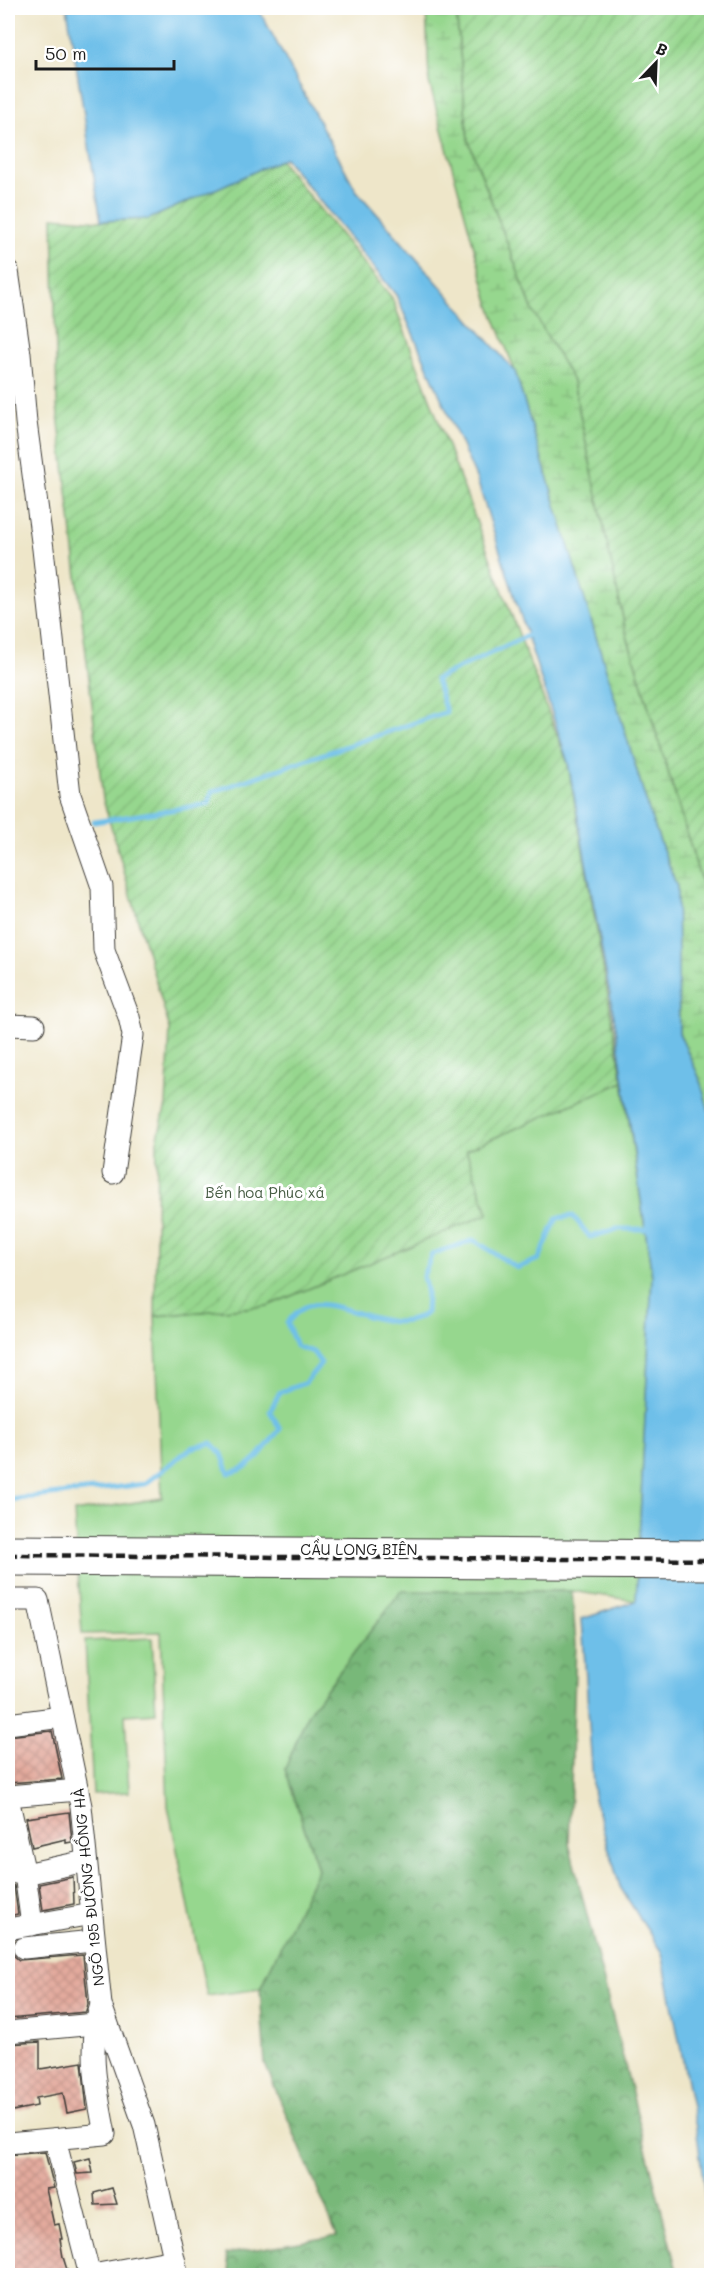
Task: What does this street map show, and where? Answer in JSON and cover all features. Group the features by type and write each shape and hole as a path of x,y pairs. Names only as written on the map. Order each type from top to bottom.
{"street":[{"path":"8,271 20,354 70,795 102,886 104,950 129,1017 133,1035 113,1173"},
{"path":"8,1025 34,1026"},
{"name":"CẦU LONG BIÊN","path":"8,1546 711,1551"},
{"name":"CẦU LONG BIÊN","path":"8,1565 711,1569"},
{"name":"NGÕ 195 ĐƯỜNG HỒNG HÀ","path":"8,1600 38,1600 78,1790 92,1914 98,2015 97,2092 105,2134 55,2139"},
{"path":"8,1724 62,1718"},
{"path":"32,1925 16,1873 8,1797 78,1790"},
{"path":"16,1873 86,1861"},
{"path":"8,1929 92,1914"},
{"path":"24,1948 93,1941"},
{"path":"8,2032 98,2015 144,2125 176,2268 89,2275 55,2139 8,2143"}],"green space":[{"path":"426,8 456,8 468,139 533,311 573,381 626,632 711,914 711,1121 699,1077 679,1033 677,887 651,817 515,371 490,306 429,82"},
{"path":"456,8 711,8 711,914 626,632 573,381 533,311 468,139"},
{"name":"Bến hoa Phúc xá","path":"280,160 392,298 568,764 623,1082 466,1150 488,1214 267,1306 155,1316 157,1141 166,1105 170,1030 103,799 57,406 53,217 101,221 149,219"},
{"path":"623,1082 652,1276 636,1601 572,1591 401,1592 285,1769 318,1869 260,1989 207,1996 168,1806 161,1632 82,1634 74,1512 162,1498 155,1316 267,1306 488,1213 466,1150"},
{"path":"401,1591 572,1591 576,1644 569,1844 678,2275 231,2275 226,2254 337,2236 265,2064 260,1989 318,1869 285,1769 308,1713"},
{"path":"152,1638 156,1713 125,1715 129,1792 93,1794 85,1641"}],"water":[{"path":"67,8 258,8 356,190 515,371 651,817 677,887 679,1033 699,1077 712,1121 711,2243 697,2133 662,1953 620,1887 594,1799 582,1619 636,1601 652,1276 616,1028 568,763 477,480 396,295 285,158 149,219 101,221"}],"building":[{"path":"52,1731 62,1779 8,1783 8,1736"},
{"path":"69,1812 72,1842 66,1843 66,1839 32,1847 26,1818"},
{"path":"73,1877 74,1904 43,1910 39,1884"},
{"path":"8,1885 14,1886 18,1914 8,1916"},
{"path":"8,1941 14,1941 11,1950 19,1960 83,1955 88,2004 86,2012 8,2019"},
{"path":"40,2042 40,2069 82,2062 87,2109 67,2113 63,2093 36,2098 37,2106 8,2112 8,2044"},
{"path":"45,2152 54,2188 46,2189 54,2225 59,2224 63,2257 69,2276 8,2276 8,2155"},
{"path":"90,2158 93,2173 77,2174 74,2162"},
{"path":"112,2188 117,2204 95,2205 94,2193"}],"waterway":[{"path":"94,822 208,804 212,792 446,712 436,679 533,633"},
{"path":"8,1500 145,1484 191,1448 212,1443 222,1454 229,1473 237,1471 252,1463 280,1429 270,1411 280,1392 305,1383 321,1363 313,1352 296,1346 287,1323 300,1310 313,1305 328,1305 378,1319 395,1322 411,1320 426,1313 427,1294 423,1276 432,1254 474,1240 517,1268 539,1259 557,1218 573,1216 590,1237 617,1229 651,1229"}],"railway":[{"path":"8,1555 712,1560"}]}
